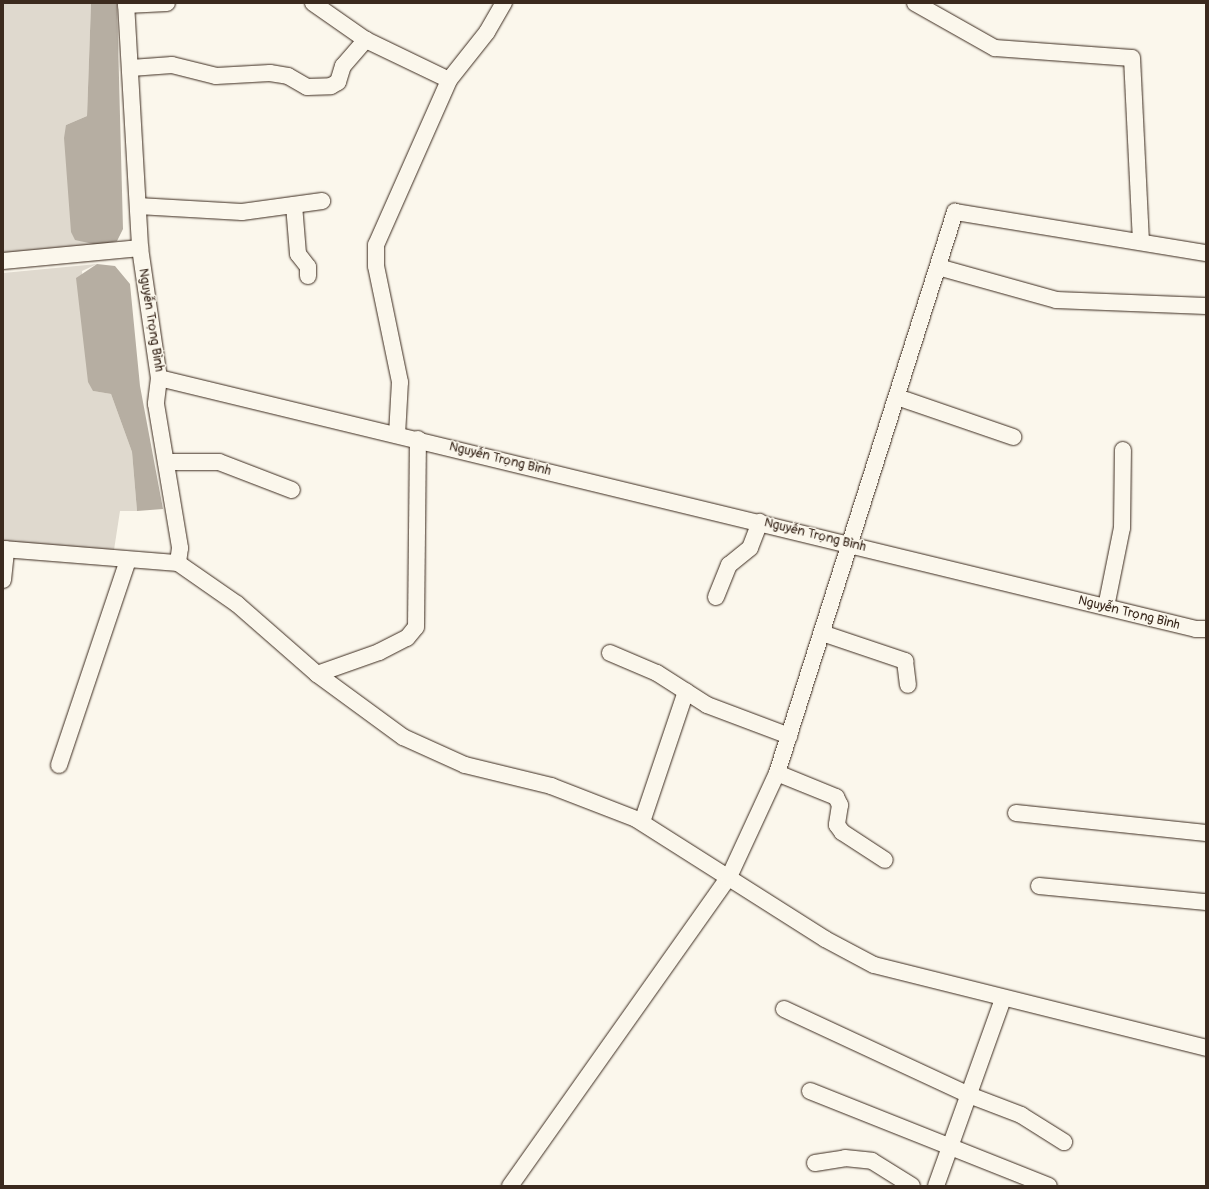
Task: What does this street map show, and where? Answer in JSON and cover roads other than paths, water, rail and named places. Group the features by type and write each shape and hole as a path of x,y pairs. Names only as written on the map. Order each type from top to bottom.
{"street":[{"path":"126,4 167,3"},
{"path":"313,3 366,40 449,80"},
{"path":"398,435 400,382 375,250 449,80 487,32 504,3"},
{"path":"915,3 995,48 1132,58 1141,242"},
{"name":"Nguyễn Trọng Bình","path":"126,4 131,68 140,248 159,378 418,439 1106,607 1206,629"},
{"path":"131,68 172,65 216,76 270,73 288,76 307,87 331,86 338,82 343,66 366,40"},
{"path":"138,206 227,212 322,201"},
{"path":"294,205 298,254 308,267 308,276"},
{"path":"510,1186 729,877 777,773 851,544 955,212 1206,253"},
{"path":"3,261 140,248"},
{"path":"938,267 1056,300 1206,306"},
{"path":"159,378 156,404 180,548 178,563"},
{"path":"897,397 1013,437"},
{"path":"317,674 379,652 407,638 416,627 418,439"},
{"path":"1106,607 1122,528 1123,450"},
{"path":"166,462 219,462 292,490"},
{"path":"716,597 729,565 750,548 760,522"},
{"path":"3,580 4,549 178,563 237,604 317,674 403,737 465,765 551,786 642,822 825,939 874,965 1003,999 1206,1048"},
{"path":"59,765 128,560"},
{"path":"822,633 905,661 908,685"},
{"path":"610,653 657,673 726,713 789,736"},
{"path":"642,822 686,691"},
{"path":"777,773 836,797 840,805 837,825 842,832 885,860"},
{"path":"1016,813 1206,833"},
{"path":"1039,886 1206,902"},
{"path":"936,1186 1003,999"},
{"path":"784,1009 969,1095 1021,1114 1064,1142"},
{"path":"810,1091 1049,1186"},
{"path":"815,1163 845,1158 872,1160 912,1186"}]}
